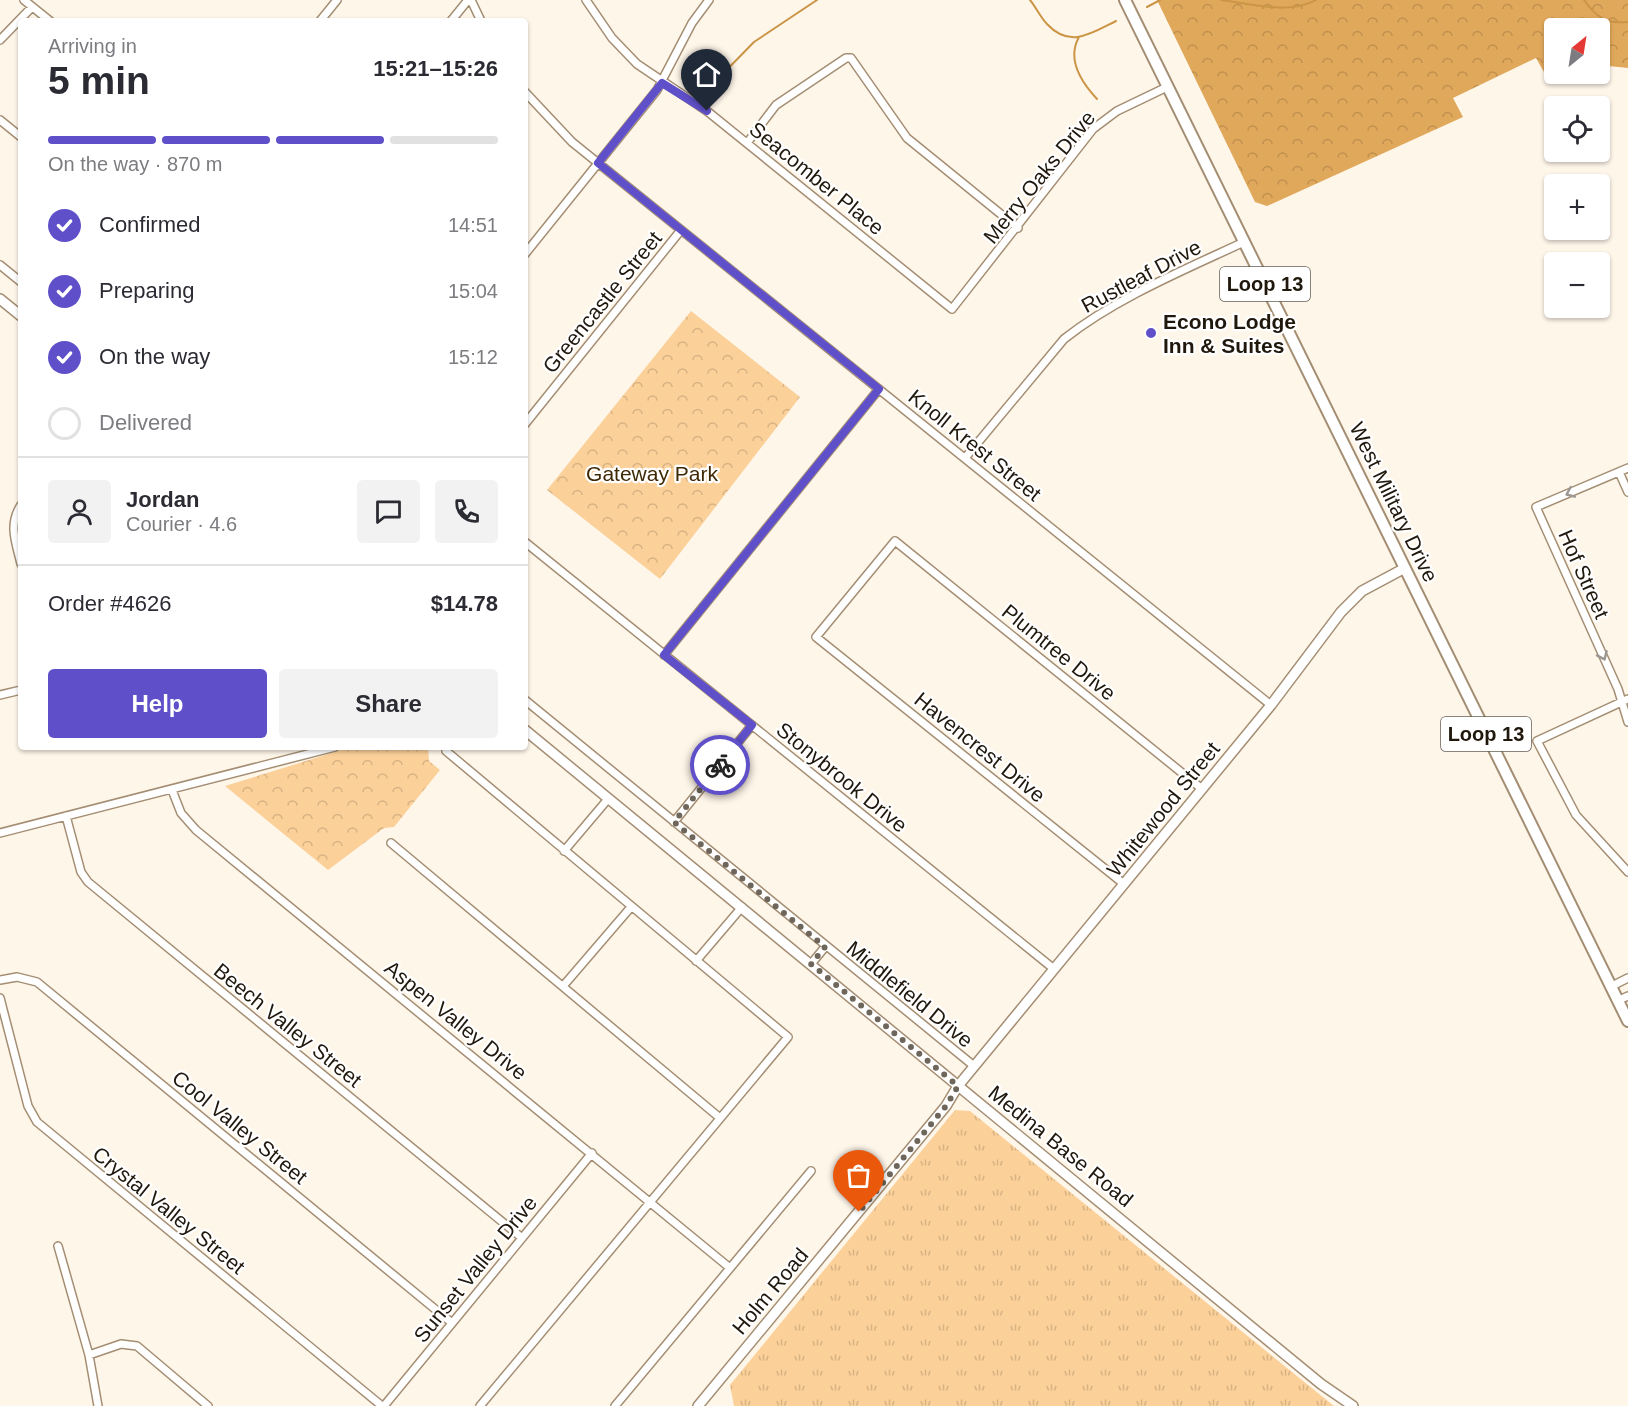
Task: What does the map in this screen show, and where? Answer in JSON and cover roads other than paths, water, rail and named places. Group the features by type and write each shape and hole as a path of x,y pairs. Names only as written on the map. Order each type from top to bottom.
{"main road":[{"name":"West Military Drive","path":"1125,0 1628,1021"}],"street":[{"path":"24,0 46,18"},
{"path":"322,18 337,0"},
{"path":"454,18 470,0 480,18"},
{"name":"Seacomber Place","path":"586,0 626,53 662,83 687,98 747,143 952,309"},
{"path":"528,250 662,83 692,23 709,0"},
{"path":"21,18 32,7"},
{"path":"0,40 18,21"},
{"path":"747,143 771,111 785,98 846,58 851,58 907,138 1018,228"},
{"name":"Merry Oaks Drive","path":"952,309 1094,129 1117,111 1167,87"},
{"name":"Knoll Krest Street","path":"528,95 554,125 598,163 1271,705"},
{"path":"0,120 18,135"},
{"name":"Greencastle Street","path":"528,420 681,230"},
{"name":"Rustleaf Drive","path":"965,458 1064,339 1078,328 1110,308 1244,242"},
{"path":"0,265 18,280"},
{"path":"0,299 18,314"},
{"path":"664,655 879,389"},
{"path":"1628,468 1619,472 1628,492"},
{"name":"Hof Street","path":"1619,472 1536,507 1624,701 1628,722"},
{"path":"18,511 12,528 18,552"},
{"name":"Plumtree Drive","path":"816,637 895,541 1202,789"},
{"name":"Stonybrook Drive","path":"528,544 1054,969"},
{"name":"Whitewood Street","path":"958,1086 1084,936 1271,705 1349,603 1378,581 1405,568"},
{"name":"Havencrest Drive","path":"816,637 1124,884"},
{"path":"0,695 18,691"},
{"path":"1624,701 1537,741 1576,815 1628,872"},
{"name":"Middlefield Drive","path":"528,702 825,947 974,1066"},
{"path":"674,822 752,725"},
{"name":"Medina Base Road","path":"528,732 1321,1384 1353,1406"},
{"path":"0,833 324,750"},
{"path":"446,751 788,1037 480,1406"},
{"name":"Aspen Valley Drive","path":"172,790 181,813 196,830 730,1268"},
{"path":"564,851 608,799"},
{"name":"Beech Valley Street","path":"66,816 81,872 88,882 522,1238"},
{"path":"391,843 564,985 720,1118"},
{"path":"564,985 631,907"},
{"path":"696,961 742,907"},
{"name":"Middlefield Drive","path":"811,964 825,947"},
{"name":"Cool Valley Street","path":"0,980 17,977 37,982 452,1323"},
{"path":"1610,987 1628,978"},
{"path":"1617,1001 1628,996"},
{"name":"Crystal Valley Street","path":"0,998 28,1106 37,1122 383,1406"},
{"name":"Holm Road","path":"698,1406 946,1106 958,1086"},
{"name":"Sunset Valley Drive","path":"383,1406 592,1153"},
{"path":"615,1406 811,1171"},
{"path":"58,1246 88,1355 98,1406"},
{"path":"88,1355 121,1344 137,1346 208,1406"}],"waterway":[{"path":"682,78 701,87 711,86 754,42 817,0"},
{"path":"1030,0 1047,24 1064,36 1090,34 1116,21"},
{"path":"1147,7 1160,0"},
{"path":"1221,0 1282,8 1316,0"},
{"path":"1584,0 1593,11 1608,21 1628,22"},
{"path":"1079,37 1075,46 1075,63 1081,78 1097,99"}],"place":[{"name":"Econo Lodge Inn & Suites","path":"1151,333"}],"park label":[{"name":"Gateway Park","path":"652,473"}]}
